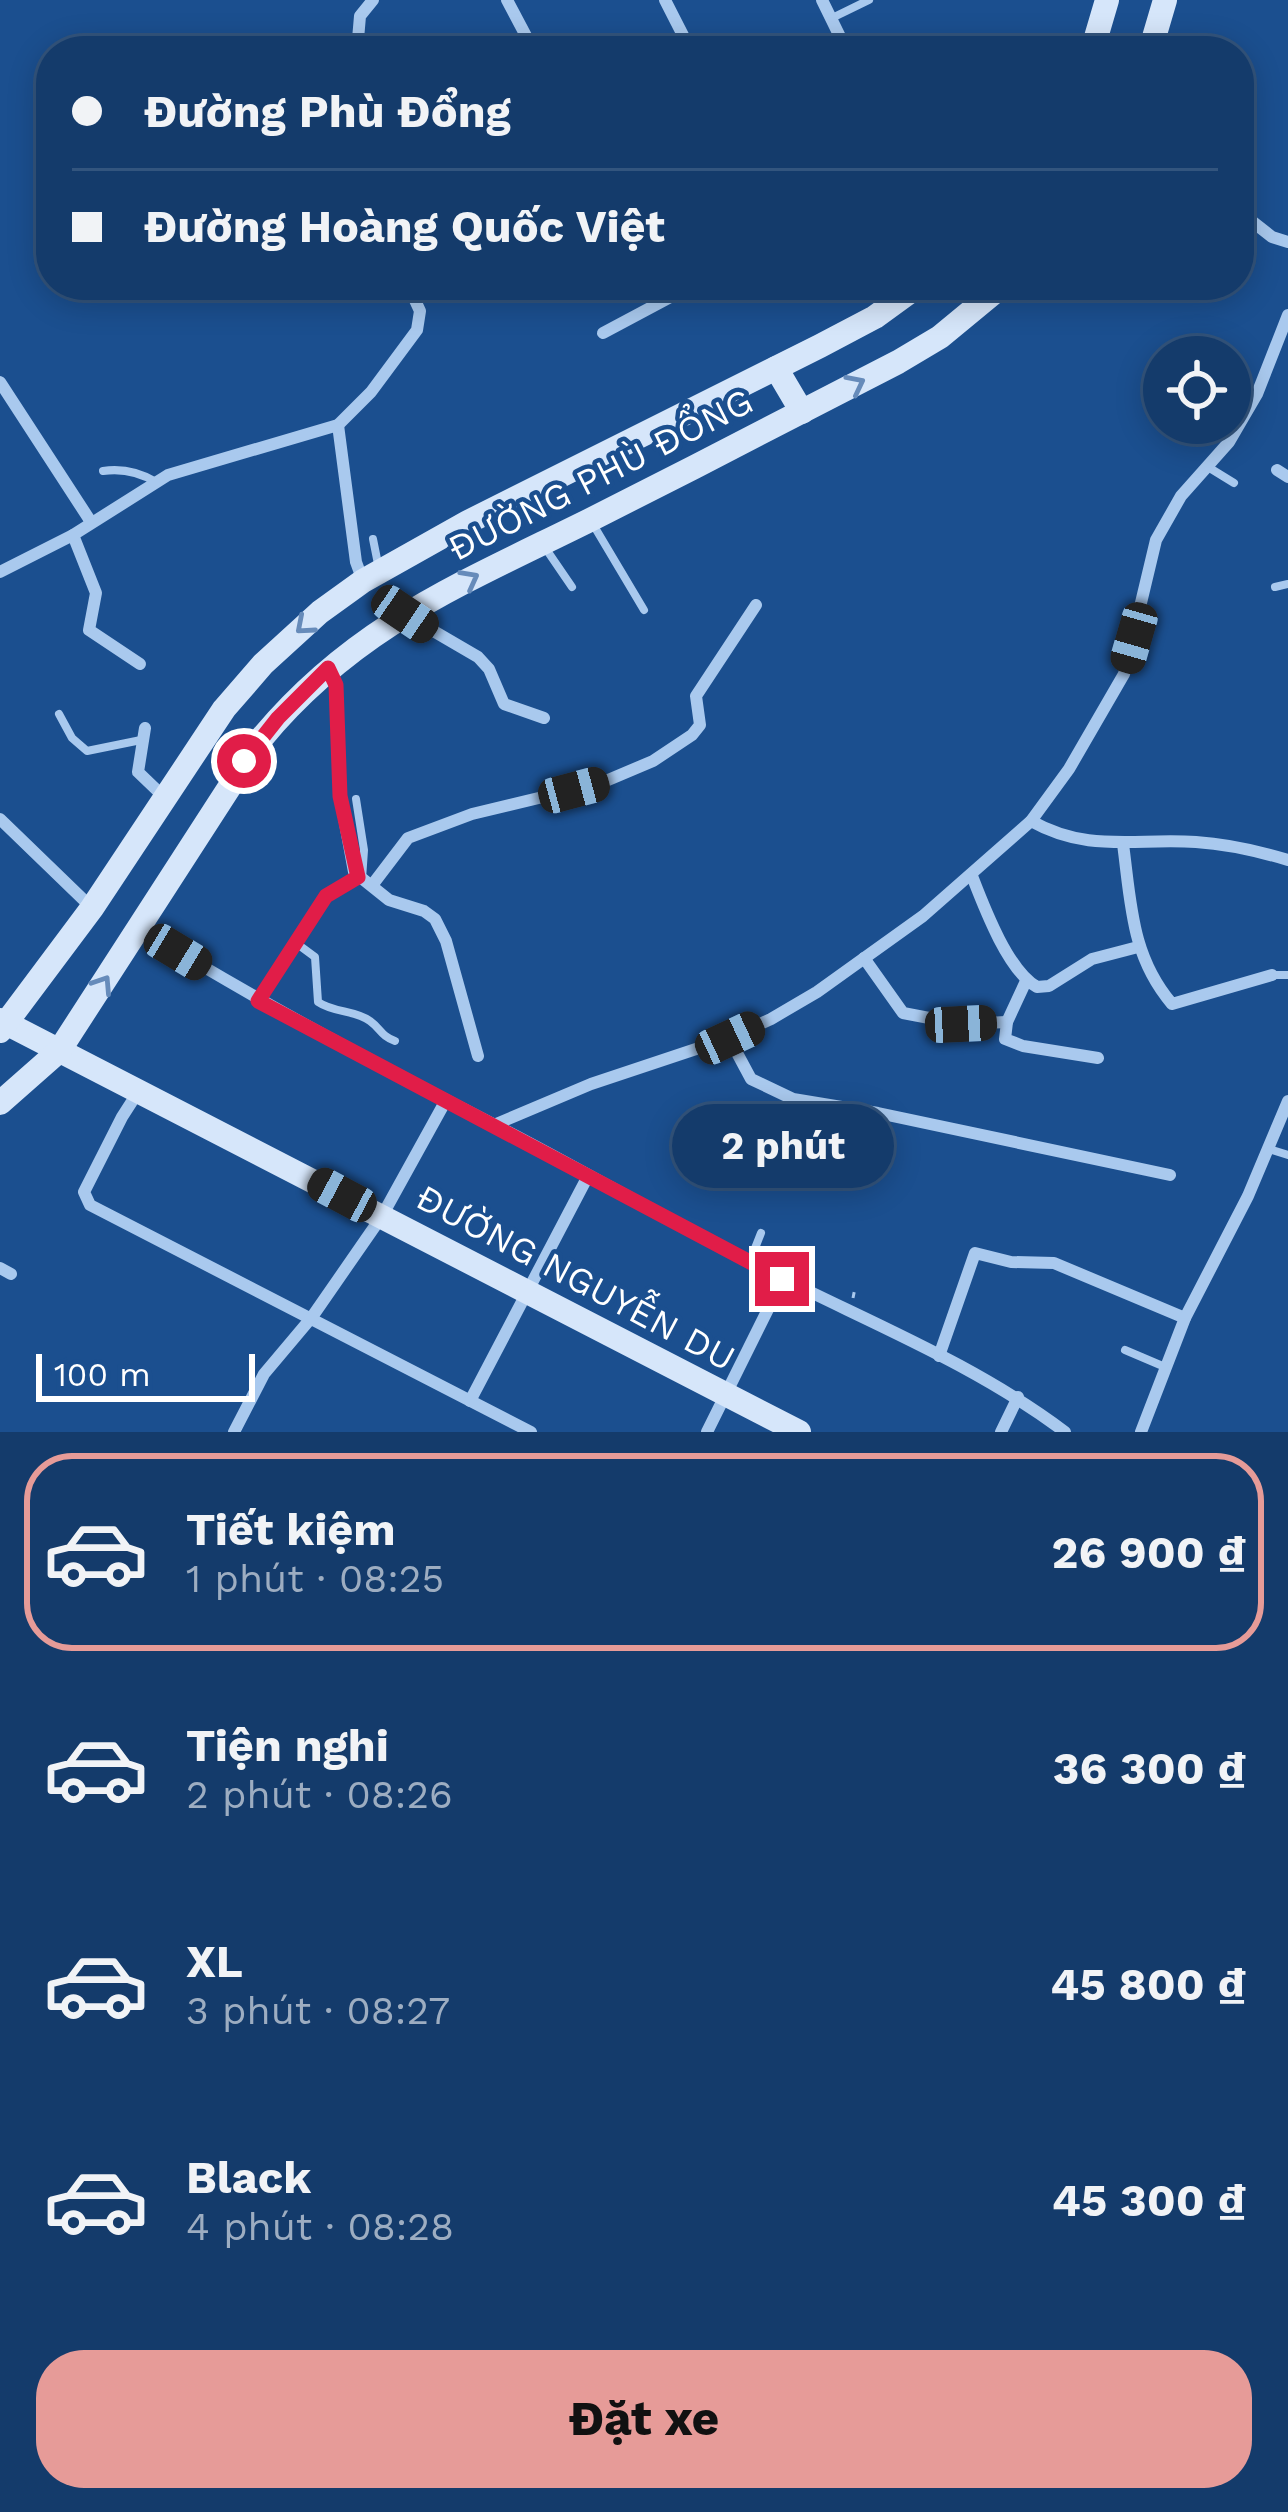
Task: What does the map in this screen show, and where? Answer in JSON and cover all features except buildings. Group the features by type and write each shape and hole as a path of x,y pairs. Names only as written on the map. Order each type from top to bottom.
{"main road":[{"path":"1097,36 1107,0"},
{"path":"1154,36 1165,0"},
{"name":"ĐƯỜNG PHÙ ĐỔNG","path":"2,1025 92,908 163,796 253,675 296,632 371,576 468,522 875,317 898,300"},
{"name":"ĐƯỜNG PHÙ ĐỔNG","path":"0,1103 59,1051 260,740 360,641 940,337 985,300"},
{"path":"776,368 802,412"},
{"name":"ĐƯỜNG NGUYỄN DU","path":"2,1025 140,1089 799,1432"}],"street":[{"path":"358,36 360,16 373,0"},
{"path":"507,0 526,36"},
{"path":"665,0 683,36"},
{"path":"822,0 840,36"},
{"path":"1254,223 1288,242"},
{"path":"0,572 74,535 155,482 338,424 371,392 417,330 420,311 415,300"},
{"path":"603,333 664,300"},
{"path":"494,1125 610,1077 730,1038 817,992 971,876 1031,821 1069,769 1124,674 1156,540 1181,496 1229,442 1257,394 1288,315"},
{"path":"0,382 91,522"},
{"path":"338,424 356,562 371,576"},
{"path":"74,535 96,593 89,630 140,664"},
{"path":"258,1001 326,896 364,880 408,838 472,814 601,783 653,761 692,735 700,724 696,696 756,605"},
{"path":"405,614 478,657 489,668 503,704 544,718"},
{"path":"328,668 336,685 340,796 364,880 389,901 435,919 446,941 478,1056"},
{"path":"143,734 138,772 163,796"},
{"path":"0,819 92,908"},
{"path":"1031,821 1056,835 1090,844 1199,842 1288,860"},
{"path":"1123,844 1138,947 1147,971 1172,1004 1272,975"},
{"path":"971,876 988,917 1026,980 1037,987 1049,986 1092,959 1138,947"},
{"path":"139,928 258,1001 445,1102 1018,1397 1065,1432"},
{"path":"864,958 903,1013 961,1024 1007,1022"},
{"path":"1026,980 1007,1022 1004,1036 1008,1042 1098,1058"},
{"path":"730,1038 752,1079 793,1099 1170,1175"},
{"path":"140,1089 84,1192 90,1204 531,1432"},
{"path":"1142,1432 1185,1318 1288,1101"},
{"path":"234,1432 264,1374 312,1318 382,1216 445,1102"},
{"path":"470,1401 588,1176"},
{"path":"938,1356 975,1252 1011,1262 1054,1263 1185,1318"},
{"path":"707,1432 782,1279"},
{"path":"1001,1432 1018,1397"}],"lane":[{"path":"831,18 869,0"},
{"path":"1208,467 1234,483"},
{"path":"104,471 141,473 155,482"},
{"path":"590,520 644,610"},
{"path":"371,576 373,539"},
{"path":"542,543 572,587"},
{"path":"1275,587 1288,584"},
{"path":"59,714 87,751 143,734"},
{"path":"356,799 364,880"},
{"path":"296,944 315,957 318,1002 370,1021 395,1041"},
{"path":"1272,975 1288,975"},
{"path":"1269,1149 1288,1155"},
{"path":"749,1262 761,1232"},
{"path":"1125,1350 1165,1367"}],"route":[{"path":"244,761 296,698 328,668 336,685 340,796 358,877 317,907 258,1001 782,1279"}]}
